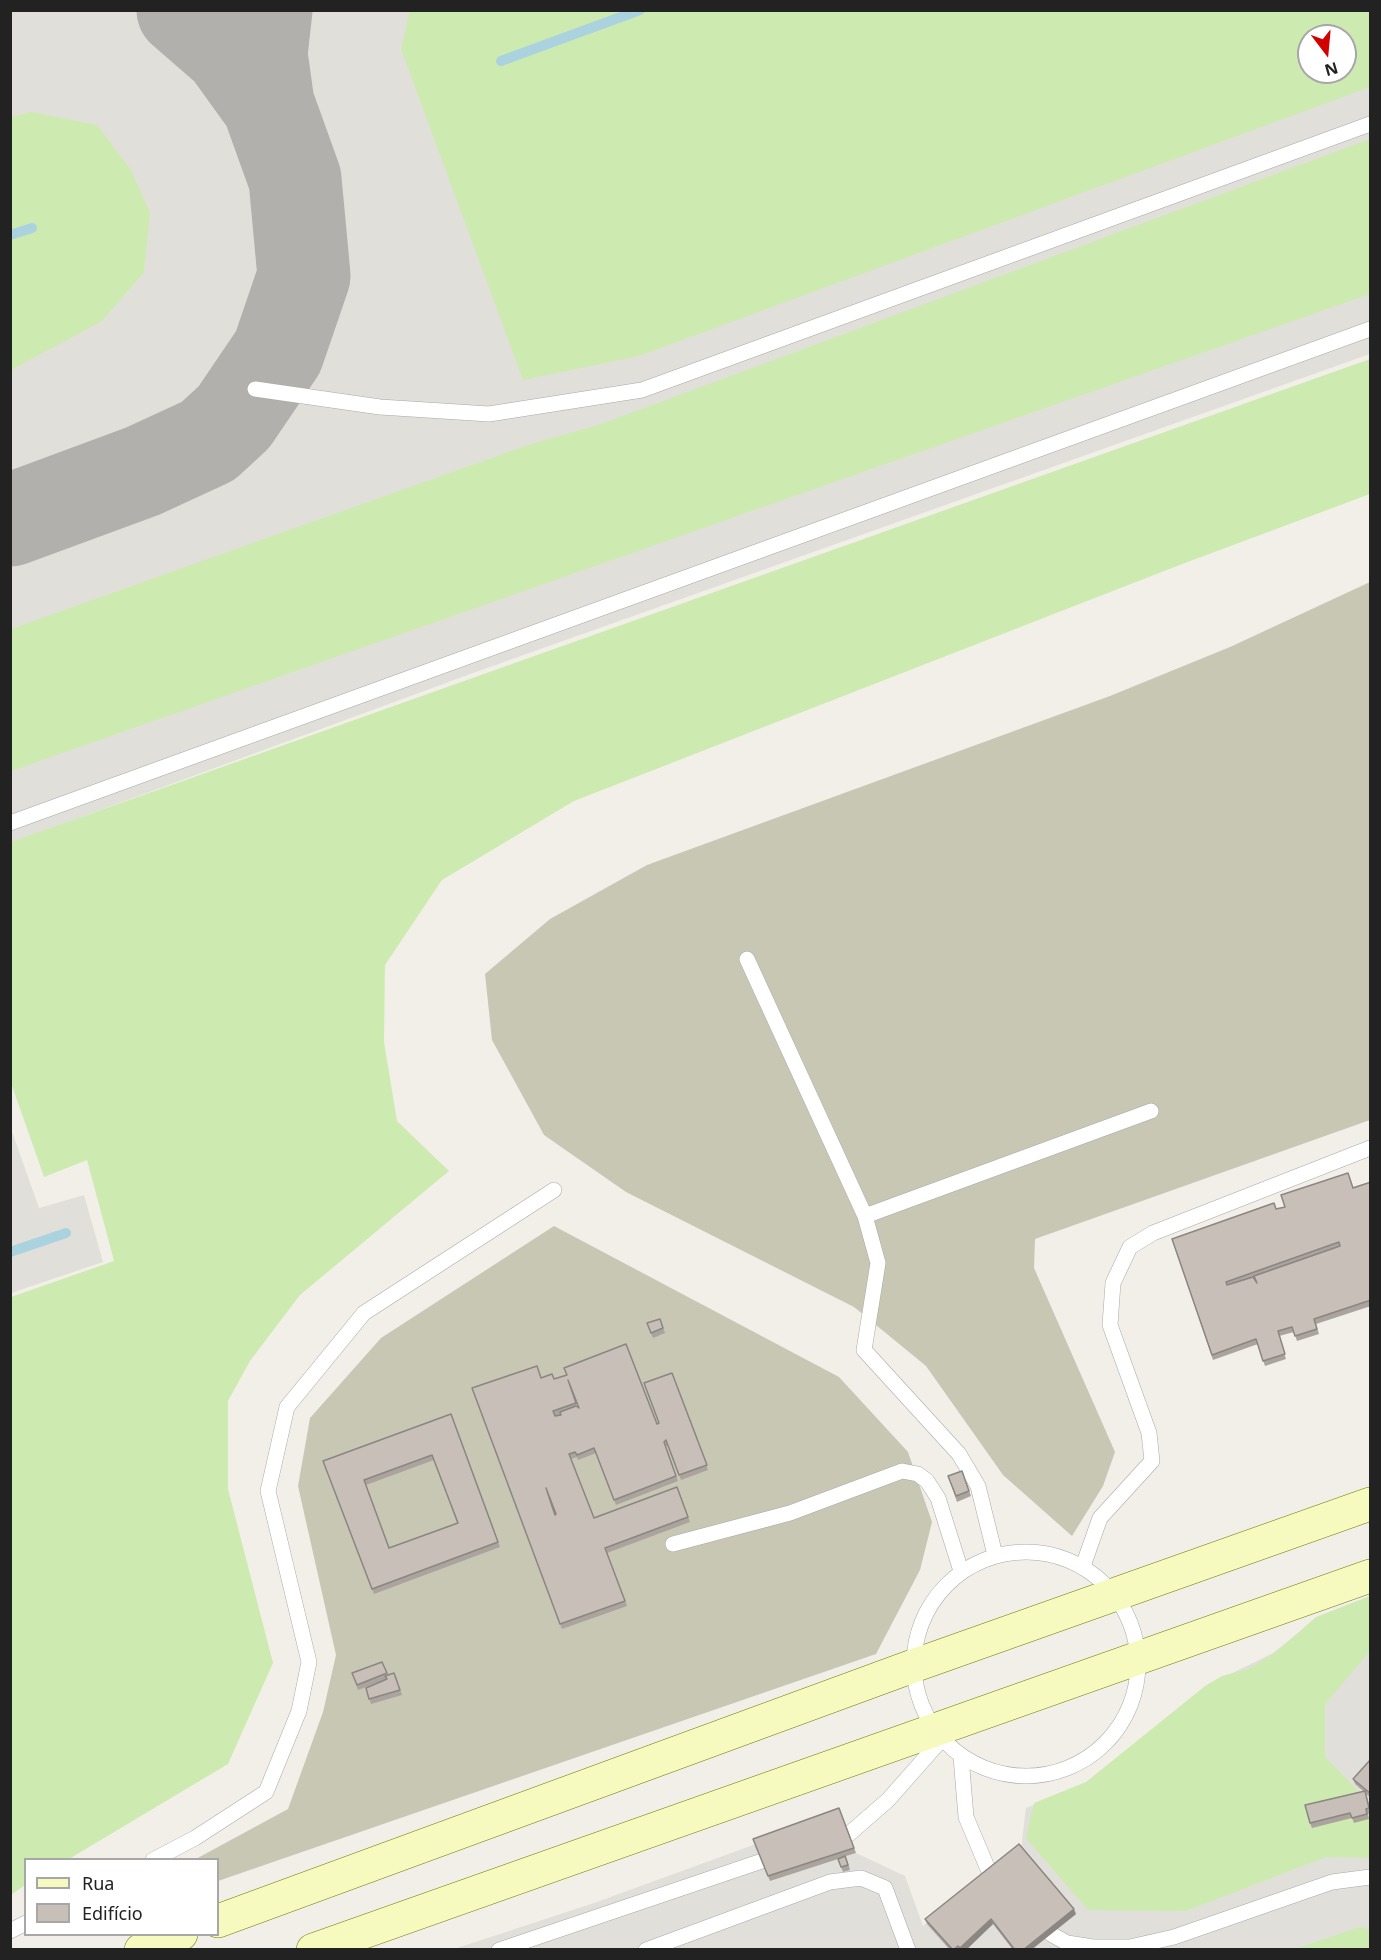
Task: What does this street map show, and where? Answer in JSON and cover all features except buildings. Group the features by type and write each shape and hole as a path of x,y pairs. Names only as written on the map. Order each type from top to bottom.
{"street":[{"path":"219,1921 913,1666 1371,1504"},
{"path":"313,1950 937,1734 1140,1658 1371,1576"},
{"path":"141,1950 178,1936"}],"lane":[{"path":"255,389 380,407 489,414 642,390 1371,124"},
{"path":"10,823 1371,329"},
{"path":"747,959 865,1216 878,1263 864,1350 959,1455 978,1486 995,1555"},
{"path":"865,1216 1151,1111"},
{"path":"1083,1566 1100,1518 1152,1461 1149,1433 1110,1325 1113,1282 1130,1247 1153,1233 1371,1148"},
{"path":"157,1858 195,1838 266,1792 299,1711 309,1662 268,1491 287,1407 364,1313 554,1190"},
{"path":"673,1544 790,1513 902,1471 918,1474 927,1481 938,1498 961,1571"},
{"path":"1040,1552 1083,1566 1117,1595 1136,1636 1140,1658 1134,1700 1114,1736 1082,1763 1042,1776 1000,1774 961,1757 937,1734 918,1699 913,1666 918,1630 935,1597 961,1571 995,1555 1040,1552"},
{"path":"849,1834 888,1800 937,1734"},
{"path":"961,1757 966,1817 990,1874"},
{"path":"499,1950 762,1861"},
{"path":"1051,1934 1067,1943 1093,1947 1130,1947 1174,1937 1332,1882 1371,1877"},
{"path":"646,1950 830,1882 861,1878 885,1888 908,1950"},
{"path":"10,1931 24,1924"}],"shaded area":[{"path":"11,11 1370,11 1370,354 473,673 11,843"},
{"path":"1370,582 1370,1120 1035,1239 1034,1268 1115,1452 1103,1486 1072,1536 1003,1475 926,1366 854,1307 626,1192 544,1135 492,1040 485,974 550,919 647,865 1110,696 1230,647"},
{"path":"10,1126 39,1208 84,1195 103,1262 11,1293"},
{"path":"554,1226 839,1377 908,1452 932,1522 920,1570 876,1654 219,1881 219,1858 198,1858 288,1809 323,1712 336,1655 298,1486 310,1418 381,1338"},
{"path":"1370,1599 1370,1949 451,1950 594,1903 841,1813 856,1853 905,1876 923,1926 1021,1849 1026,1808 1084,1787 1222,1678 1273,1653 1314,1620"}],"green space":[{"path":"410,11 1370,11 1370,87 639,356 523,380 401,49"},
{"path":"31,112 97,125 131,170 150,213 144,272 102,321 11,370 11,117"},
{"path":"1370,139 1370,294 11,771 11,629 531,444 601,424"},
{"path":"1370,359 1370,494 1177,566 574,801 442,880 385,965 384,1042 397,1121 449,1171 300,1295 250,1361 228,1401 228,1489 273,1663 228,1764 71,1858 24,1858 24,1886 11,1895 11,1297 114,1261 87,1160 44,1177 11,1083 11,842"},
{"path":"1370,1596 1370,1651 1325,1704 1325,1757 1370,1803 1370,1858 1326,1857 1186,1911 1088,1910 1026,1838 1034,1803 1086,1782 1205,1686 1222,1676 1248,1669 1275,1653 1316,1617"},
{"path":"1360,1927 1370,1930 1370,1949 1295,1949"}],"waterway":[{"path":"501,61 640,10"},
{"path":"10,235 32,228"},
{"path":"10,1252 66,1233"}],"taxiway":[{"path":"183,10 229,50 268,104"},
{"path":"10,520 143,471 208,441 234,417 278,352 304,276 295,179 268,104 261,54 266,10"}]}
